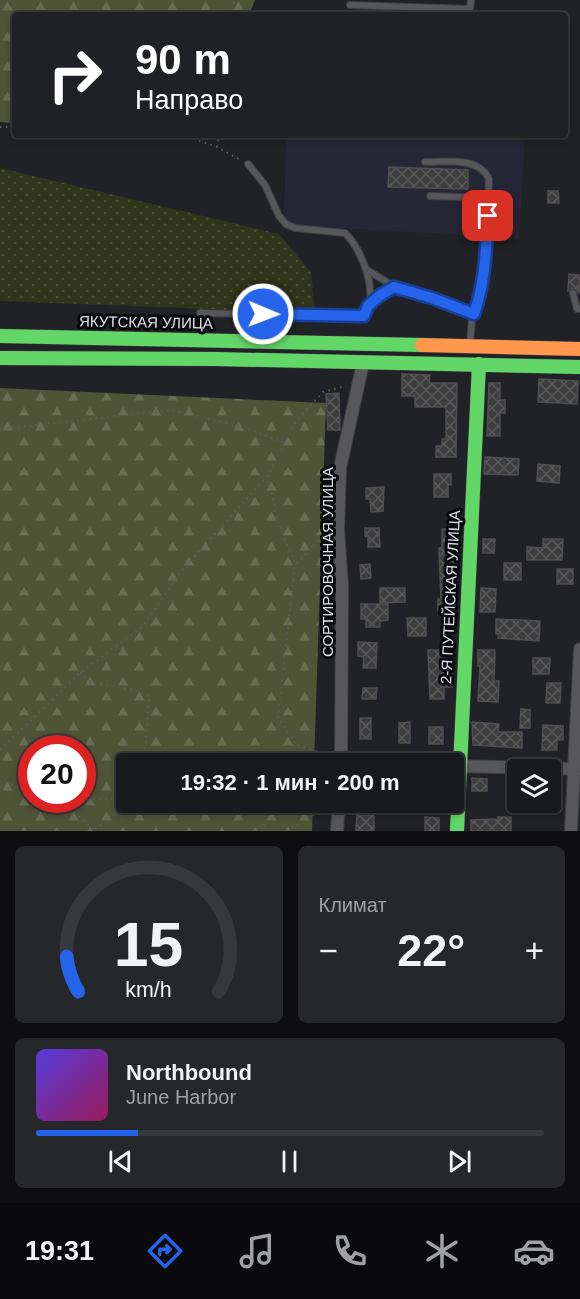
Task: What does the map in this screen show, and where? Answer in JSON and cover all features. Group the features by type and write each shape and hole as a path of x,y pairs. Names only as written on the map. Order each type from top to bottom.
{"main road":[{"name":"ЯКУТСКАЯ УЛИЦА","path":"0,336 580,348"},
{"path":"0,358 215,359 361,369 479,364 580,367"},
{"name":"2-Я ПУТЕЙСКАЯ УЛИЦА","path":"457,753 479,364"},
{"name":"2-Я ПУТЕЙСКАЯ УЛИЦА","path":"457,813 457,831"}],"street":[{"name":"СОРТИРОВОЧНАЯ УЛИЦА","path":"341,753 340,468 361,369"},
{"path":"571,831 577,769 580,649"},
{"path":"464,766 577,769"},
{"path":"337,831 338,813"}],"lane":[{"path":"350,5 470,9 471,0"},
{"path":"425,162 472,164 487,175 489,184 485,264 480,296 474,314 470,346"},
{"path":"200,313 359,316 366,314 370,296 367,270 351,238 345,233 295,228 286,224 279,216 265,185 248,164"},
{"path":"430,196 488,198"},
{"path":"367,270 394,287 474,314"},
{"path":"368,306 394,287"},
{"path":"573,293 577,309 580,309"},
{"path":"283,342 284,315"}],"path":[{"path":"191,138 217,147 248,164"},
{"path":"217,147 218,138"},
{"path":"0,750 80,673 142,627 182,570 268,475 297,420 323,392 351,384 361,369"},
{"path":"0,429 171,410 243,427 285,443"},
{"path":"268,475 276,516 295,565 278,717 296,745 318,753"},
{"path":"295,565 331,528 339,529"},
{"path":"80,673 93,683 133,690 149,696 145,753"},
{"path":"0,781 18,787"},
{"path":"96,799 116,798"},
{"path":"76,813 95,830 120,813"},
{"path":"262,831 267,813"},
{"path":"287,831 315,813"}],"shaded area":[{"path":"286,138 525,138 519,238 284,225"}],"green space":[{"path":"0,0 255,0 250,12 12,12 12,123 0,122"},
{"path":"0,168 279,234 311,272 315,313 0,301"},
{"path":"0,388 326,403 314,753 116,753 116,813 313,813 312,831 0,831"}],"building":[{"path":"389,167 468,170 468,189 388,187"},
{"path":"548,191 558,191 559,203 548,203"},
{"path":"569,274 580,275 579,293 574,288 568,291"},
{"path":"402,374 430,375 429,383 457,383 456,457 436,457 436,446 442,446 442,439 446,439 446,407 415,407 415,396 402,396"},
{"path":"539,379 578,381 577,404 538,402"},
{"path":"489,383 500,383 500,400 505,400 505,413 500,413 500,436 487,436"},
{"path":"339,393 340,430 328,430 326,394"},
{"path":"485,457 519,459 518,475 484,474"},
{"path":"538,464 560,466 559,483 537,481"},
{"path":"434,474 451,474 448,497 434,497"},
{"path":"384,487 383,511 371,512 370,499 366,499 366,488"},
{"path":"365,528 379,528 380,547 368,547"},
{"path":"442,529 453,529 454,582 450,582 449,611 438,610 438,599 441,599 439,548 442,548"},
{"path":"483,539 495,539 494,553 483,553"},
{"path":"543,539 563,539 562,560 527,560 527,547 543,548"},
{"path":"504,563 521,563 521,580 504,580"},
{"path":"370,564 371,578 361,579 360,565"},
{"path":"557,569 573,569 573,584 557,584"},
{"path":"380,588 405,588 405,602 380,603"},
{"path":"481,588 496,589 495,612 480,612"},
{"path":"361,604 388,604 388,620 380,621 380,627 366,627 366,619 361,619"},
{"path":"407,618 426,618 426,636 408,636"},
{"path":"496,619 540,621 539,641 498,638"},
{"path":"358,642 377,643 376,668 363,668 364,657 358,656"},
{"path":"428,650 445,650 446,672 453,672 452,687 444,687 444,699 430,699"},
{"path":"478,650 495,650 494,681 499,681 498,702 478,701 480,666 478,666"},
{"path":"533,658 550,658 549,674 533,674"},
{"path":"547,683 561,683 560,703 546,703"},
{"path":"363,688 377,688 376,699 362,699"},
{"path":"521,709 530,710 530,728 520,728"},
{"path":"360,718 371,718 371,739 360,739"},
{"path":"410,722 410,743 399,743 399,723"},
{"path":"472,722 499,724 498,732 522,732 522,748 473,745"},
{"path":"543,725 563,726 563,740 557,740 557,750 542,750"},
{"path":"429,727 443,727 443,744 429,744"},
{"path":"472,778 487,779 487,791 472,791"},
{"path":"357,815 374,815 374,831 356,831"},
{"path":"425,817 439,818 439,831 425,831"},
{"path":"498,817 511,817 511,831 471,831 471,820 498,819"}],"traffic: fast":[{"path":"0,336 422,345"},
{"path":"0,358 215,359 580,367"},
{"path":"457,831 479,364"}],"traffic: slow":[{"path":"422,345 580,349"}],"route":[{"path":"263,314 364,316 368,306 394,287 474,314 480,296 488,216"}]}
